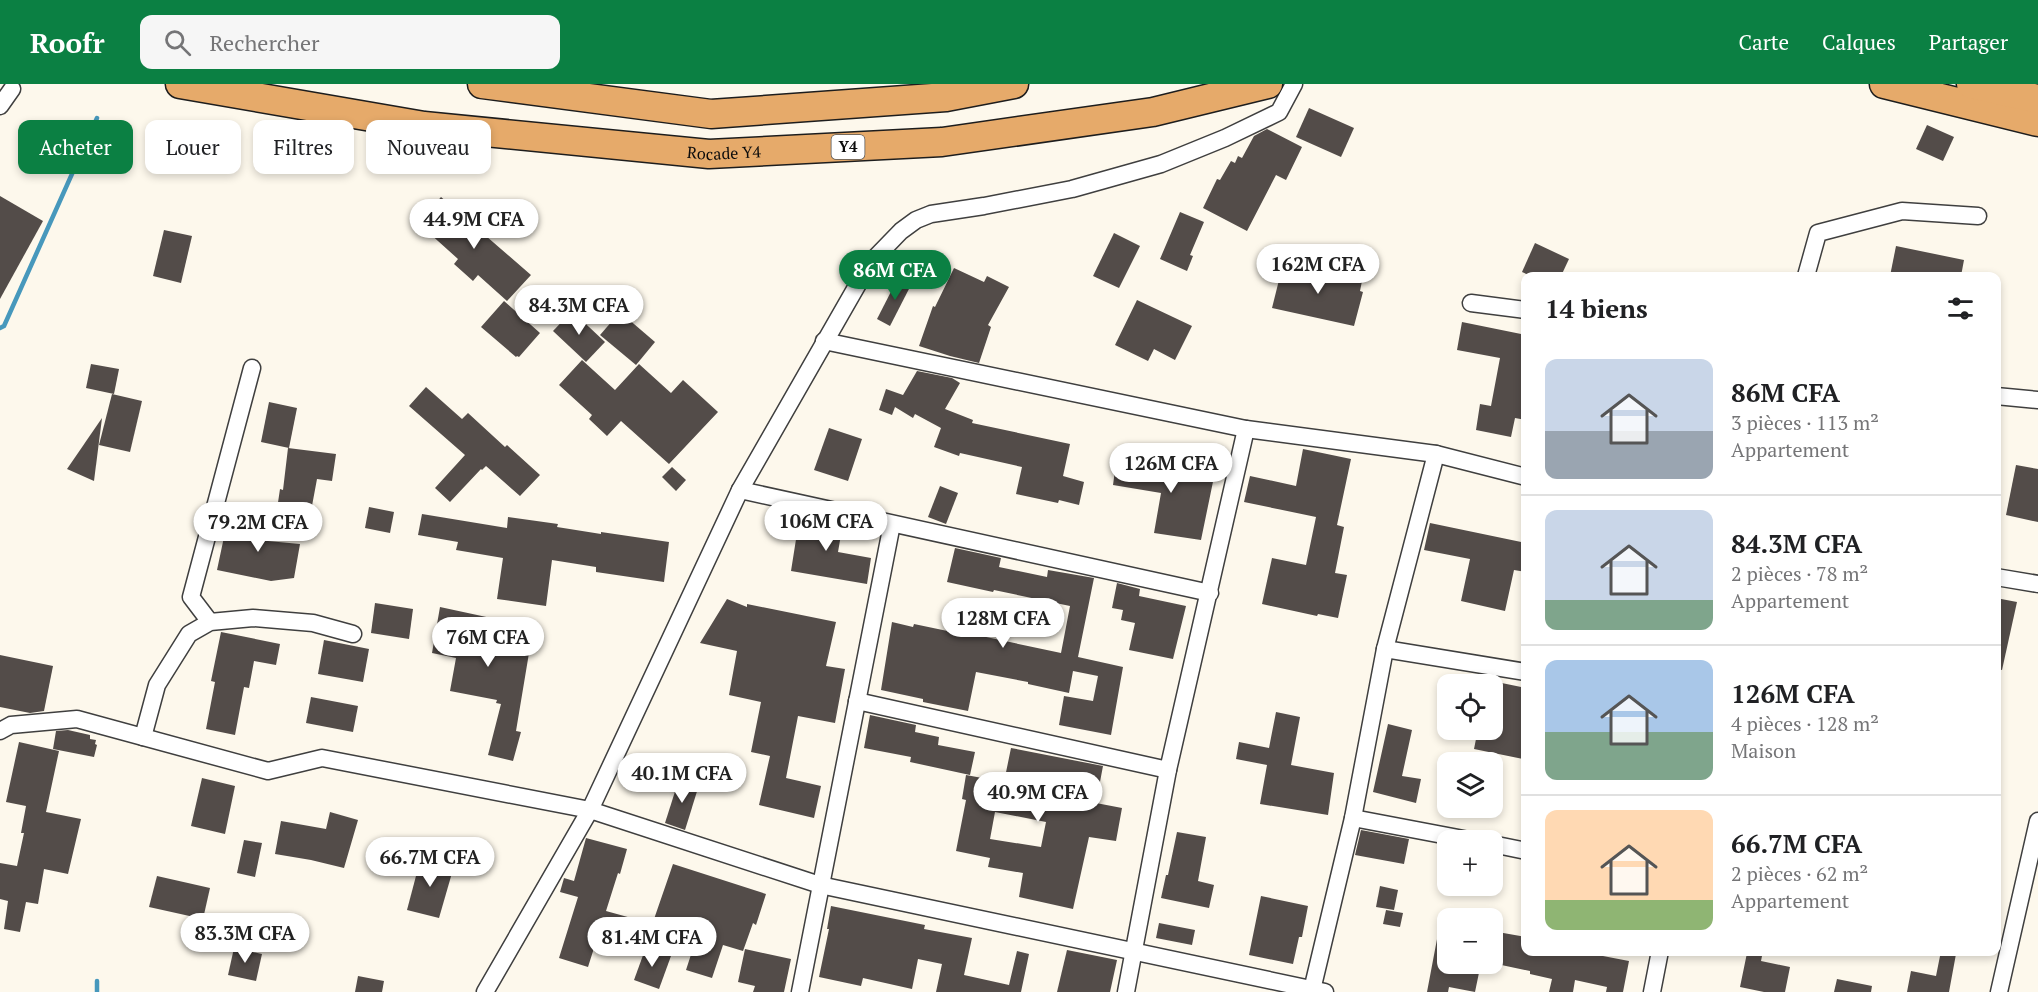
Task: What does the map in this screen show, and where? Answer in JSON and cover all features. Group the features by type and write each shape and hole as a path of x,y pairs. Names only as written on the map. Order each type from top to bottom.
{"highway":[{"name":"Rocade Y4","path":"180,84 424,126 709,154 942,142 1154,112 1268,84"},
{"path":"482,84 711,114 946,97 1014,84"},
{"path":"1884,84 2038,122"},
{"path":"1971,84 2038,99"}],"street":[{"path":"485,992 590,810 740,489 870,262 901,231 916,220 931,214 1072,189 1161,164 1242,131 1279,112 1294,84"},
{"path":"0,106 12,89"},
{"path":"1807,272 1818,233 1902,211 1978,216"},
{"path":"1471,303 1521,309"},
{"path":"824,341 1246,429 1436,454 1521,476"},
{"path":"210,622 191,597 252,368"},
{"path":"2001,396 2038,400"},
{"path":"1126,992 1168,770 1246,429"},
{"path":"4,726 77,719 268,771 322,758 590,810 820,885 1319,991 1385,649 1436,454"},
{"path":"740,489 1210,593"},
{"path":"800,992 892,524"},
{"path":"2001,578 2038,584"},
{"path":"143,737 157,685 189,634 210,622 253,618 313,623 353,634"},
{"path":"1385,649 1521,671"},
{"path":"857,701 1168,770"},
{"path":"1353,818 1437,834"},
{"path":"1999,992 2003,943 2038,821"},
{"path":"1503,846 1521,850"},
{"path":"1652,992 1659,956"}],"building":[{"path":"1309,108 1354,128 1341,157 1296,137"},
{"path":"1927,125 1954,137 1943,161 1916,149"},
{"path":"1267,129 1302,147 1286,180 1276,175 1247,231 1203,208 1217,179 1220,180 1231,161 1235,163 1238,156 1242,158 1254,136"},
{"path":"0,196 43,221 0,299"},
{"path":"441,197 531,275 507,301 478,275 473,281 454,264 458,259 418,223"},
{"path":"1180,212 1204,222 1190,255 1193,256 1187,271 1160,259"},
{"path":"164,230 192,236 181,283 153,276"},
{"path":"1114,233 1140,246 1119,288 1093,276"},
{"path":"1535,243 1569,259 1563,272 1522,272"},
{"path":"1896,246 1964,260 1962,272 1891,272"},
{"path":"1283,264 1362,281 1360,291 1363,292 1354,326 1272,308"},
{"path":"954,268 984,282 987,276 1009,287 988,325 991,327 979,363 919,346 933,306 935,307"},
{"path":"899,276 912,283 890,326 877,319"},
{"path":"1137,300 1192,326 1175,360 1154,349 1148,361 1115,345"},
{"path":"504,301 540,333 519,357 516,357 481,327"},
{"path":"572,311 605,342 586,362 553,331"},
{"path":"620,312 655,342 636,365 600,335"},
{"path":"1462,322 1521,334 1521,419 1515,418 1511,437 1476,430 1480,404 1491,406 1500,358 1457,350"},
{"path":"582,360 615,390 639,364 671,393 683,380 718,412 669,464 621,421 607,436 589,419 592,415 559,385"},
{"path":"91,364 119,369 114,394 86,388"},
{"path":"917,371 952,378 960,383 945,409 973,420 972,423 1070,444 1063,476 1084,482 1079,505 1016,494 1022,467 960,453 959,456 934,447 941,428 915,414 913,418 895,407 892,415 879,410 886,389 903,395"},
{"path":"426,387 462,419 468,413 540,475 520,496 486,466 450,502 435,488 465,455 409,406"},
{"path":"112,394 142,401 130,452 99,445"},
{"path":"269,402 297,408 289,448 261,442"},
{"path":"102,418 94,481 67,469"},
{"path":"829,428 862,439 848,481 814,470"},
{"path":"288,448 336,454 332,481 317,479 309,522 276,516 280,489 283,490"},
{"path":"1303,449 1351,459 1337,525 1344,527 1335,573 1347,575 1338,618 1318,614 1317,616 1262,604 1272,558 1306,565 1316,517 1244,502 1250,476 1296,486"},
{"path":"1117,456 1215,472 1201,540 1154,533 1161,493 1113,485"},
{"path":"2016,465 2038,469 2038,522 2006,515"},
{"path":"672,467 686,480 676,491 662,477"},
{"path":"940,486 958,493 946,524 928,517"},
{"path":"369,507 394,512 390,533 365,528"},
{"path":"422,514 507,528 508,517 558,524 557,527 601,534 601,532 669,542 664,582 596,572 596,567 552,560 546,606 497,599 503,558 456,550 458,542 418,535"},
{"path":"800,514 843,523 838,552 871,558 867,584 791,571"},
{"path":"236,517 271,523 268,541 300,544 294,578 271,581 217,570 224,537 233,539"},
{"path":"1430,523 1521,542 1521,571 1514,570 1505,611 1461,601 1470,559 1424,550"},
{"path":"955,548 1001,558 999,567 1047,577 1048,570 1094,578 1078,657 1123,667 1111,735 1059,725 1064,696 1093,701 1098,676 1073,671 1069,693 976,672 968,711 923,702 923,699 881,690 892,622 957,633 958,631 1061,653 1070,606 947,582"},
{"path":"1117,583 1140,589 1139,596 1186,606 1173,659 1129,650 1135,623 1121,620 1123,610 1112,608"},
{"path":"727,599 747,607 747,604 836,622 826,666 845,669 835,723 798,716 786,778 821,786 814,818 759,805 770,756 751,752 761,702 729,695 737,651 700,643"},
{"path":"2001,599 2017,602 2001,670"},
{"path":"375,603 413,609 409,639 371,633"},
{"path":"440,607 491,618 490,623 533,629 516,731 521,732 513,761 488,755 501,704 496,703 497,700 450,691 456,658 432,653"},
{"path":"221,632 280,644 276,665 254,661 249,688 244,687 235,735 206,729 215,682 211,681"},
{"path":"324,640 369,649 363,682 318,674"},
{"path":"0,655 53,666 44,711 30,713 0,707"},
{"path":"1503,683 1521,687 1521,759 1503,755 1503,752 1474,749 1476,740 1503,740"},
{"path":"311,697 358,706 353,732 306,723"},
{"path":"1276,712 1300,717 1291,765 1334,773 1328,815 1260,804 1267,765 1236,759 1239,742 1269,748"},
{"path":"870,715 916,725 915,732 939,737 938,745 975,752 970,775 910,762 911,757 864,748"},
{"path":"1388,724 1412,730 1402,776 1421,779 1416,803 1373,792"},
{"path":"68,730 90,735 90,739 96,740 94,757 53,749 56,731"},
{"path":"19,742 59,751 46,812 81,819 68,874 44,869 38,904 26,902 20,932 4,929 8,901 0,899 0,863 17,866 24,833 21,833 26,806 6,802"},
{"path":"1011,748 1103,766 1096,803 1122,808 1116,841 1089,837 1073,909 1019,897 1023,873 988,867 990,858 956,851 966,800 962,799 966,775 1004,782","holes":["995,812 1046,822 1041,847 990,839"]},
{"path":"202,778 235,786 225,834 191,826"},
{"path":"679,779 699,785 685,830 665,823"},
{"path":"330,812 358,820 344,868 275,854 281,821 326,829"},
{"path":"1361,830 1409,839 1404,864 1355,855"},
{"path":"1177,832 1206,837 1198,881 1214,885 1209,908 1161,898"},
{"path":"586,838 627,849 606,911 653,924 649,939 601,926 588,967 559,958 578,897 560,892 564,878 574,881"},
{"path":"244,840 262,843 255,877 237,873"},
{"path":"421,857 454,866 439,918 407,910"},
{"path":"673,864 766,894 756,925 753,923 743,951 723,945 712,978 686,970 697,936 653,922"},
{"path":"157,876 210,888 203,919 149,907"},
{"path":"1380,886 1398,890 1394,910 1376,907"},
{"path":"1261,896 1308,906 1302,937 1299,937 1293,964 1249,955"},
{"path":"831,906 925,925 924,929 972,938 964,975 1009,985 1017,951 1029,954 1021,992 936,992 942,964 918,959 912,989 863,978 861,986 819,977 829,929 827,929"},
{"path":"1386,910 1403,913 1400,927 1383,924"},
{"path":"1159,923 1195,930 1192,945 1156,938"},
{"path":"1503,933 1521,936 1521,956 1603,956 1629,961 1623,992 1606,992 1607,987 1575,980 1573,992 1549,992 1552,979 1530,974 1530,971 1503,965"},
{"path":"1437,939 1437,974 1479,974 1475,992 1449,987 1448,992 1427,992"},
{"path":"646,947 671,956 659,989 634,980"},
{"path":"234,948 262,954 256,981 228,975"},
{"path":"745,949 791,959 784,992 753,992 755,986 738,982"},
{"path":"1067,950 1117,960 1110,992 1057,992"},
{"path":"1746,956 1762,956 1761,961 1790,967 1785,992 1764,992 1740,987"},
{"path":"1940,956 1956,956 1949,992 1907,992 1911,971 1936,976"},
{"path":"358,976 384,981 382,992 355,992"},
{"path":"1837,979 1872,986 1871,992 1834,992"}],"waterway":[{"path":"0,328 4,326 97,118"},
{"path":"97,981 97,992"}]}
